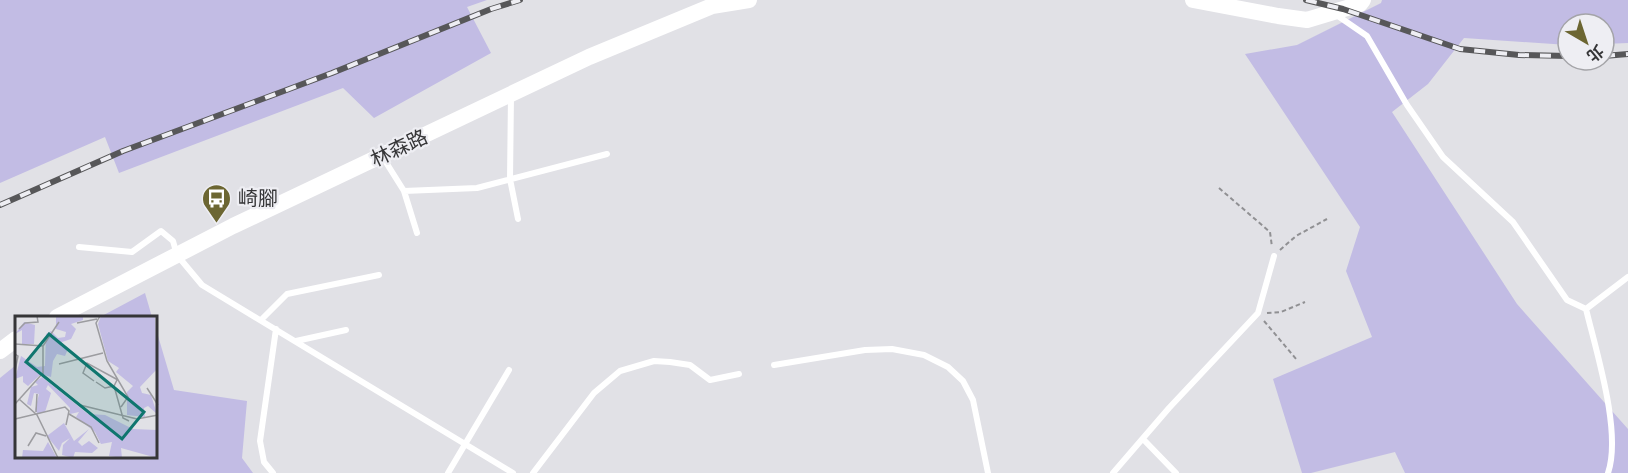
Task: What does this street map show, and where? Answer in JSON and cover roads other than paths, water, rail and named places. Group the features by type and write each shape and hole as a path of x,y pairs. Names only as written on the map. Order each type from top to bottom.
{"main road":[{"name":"林森路","path":"59,316 233,226 590,57 712,6 749,0"},
{"path":"1193,0 1307,20 1360,4 1363,0"},
{"path":"0,351 15,340"}],"lane":[{"path":"1338,10 1367,36 1407,105 1443,158 1513,222 1567,300 1586,309"},
{"path":"511,94 510,179 518,219"},
{"path":"404,191 477,188 607,154"},
{"path":"381,156 404,191 417,233"},
{"path":"79,247 132,252 161,231 173,241 177,255 202,285 513,473"},
{"path":"1113,473 1258,314 1274,256"},
{"path":"261,320 287,294 379,275"},
{"path":"1586,309 1628,277"},
{"path":"1586,309 1604,381 1613,449 1608,473"},
{"path":"273,473 264,462 260,441 276,329"},
{"path":"296,342 346,330"},
{"path":"774,365 865,350 892,348 924,356 948,367 963,381 973,400 988,473"},
{"path":"533,473 594,393 620,371 654,361 690,365 710,380 739,374"},
{"path":"448,473 509,370"},
{"path":"1143,438 1176,473"}],"railway":[{"path":"0,205 123,151 332,73 491,9 520,0"},
{"path":"1306,0 1343,9 1460,49 1519,55 1556,56"},
{"path":"1616,55 1628,54"}],"place":[{"name":"崎腳","path":"217,224"}]}
